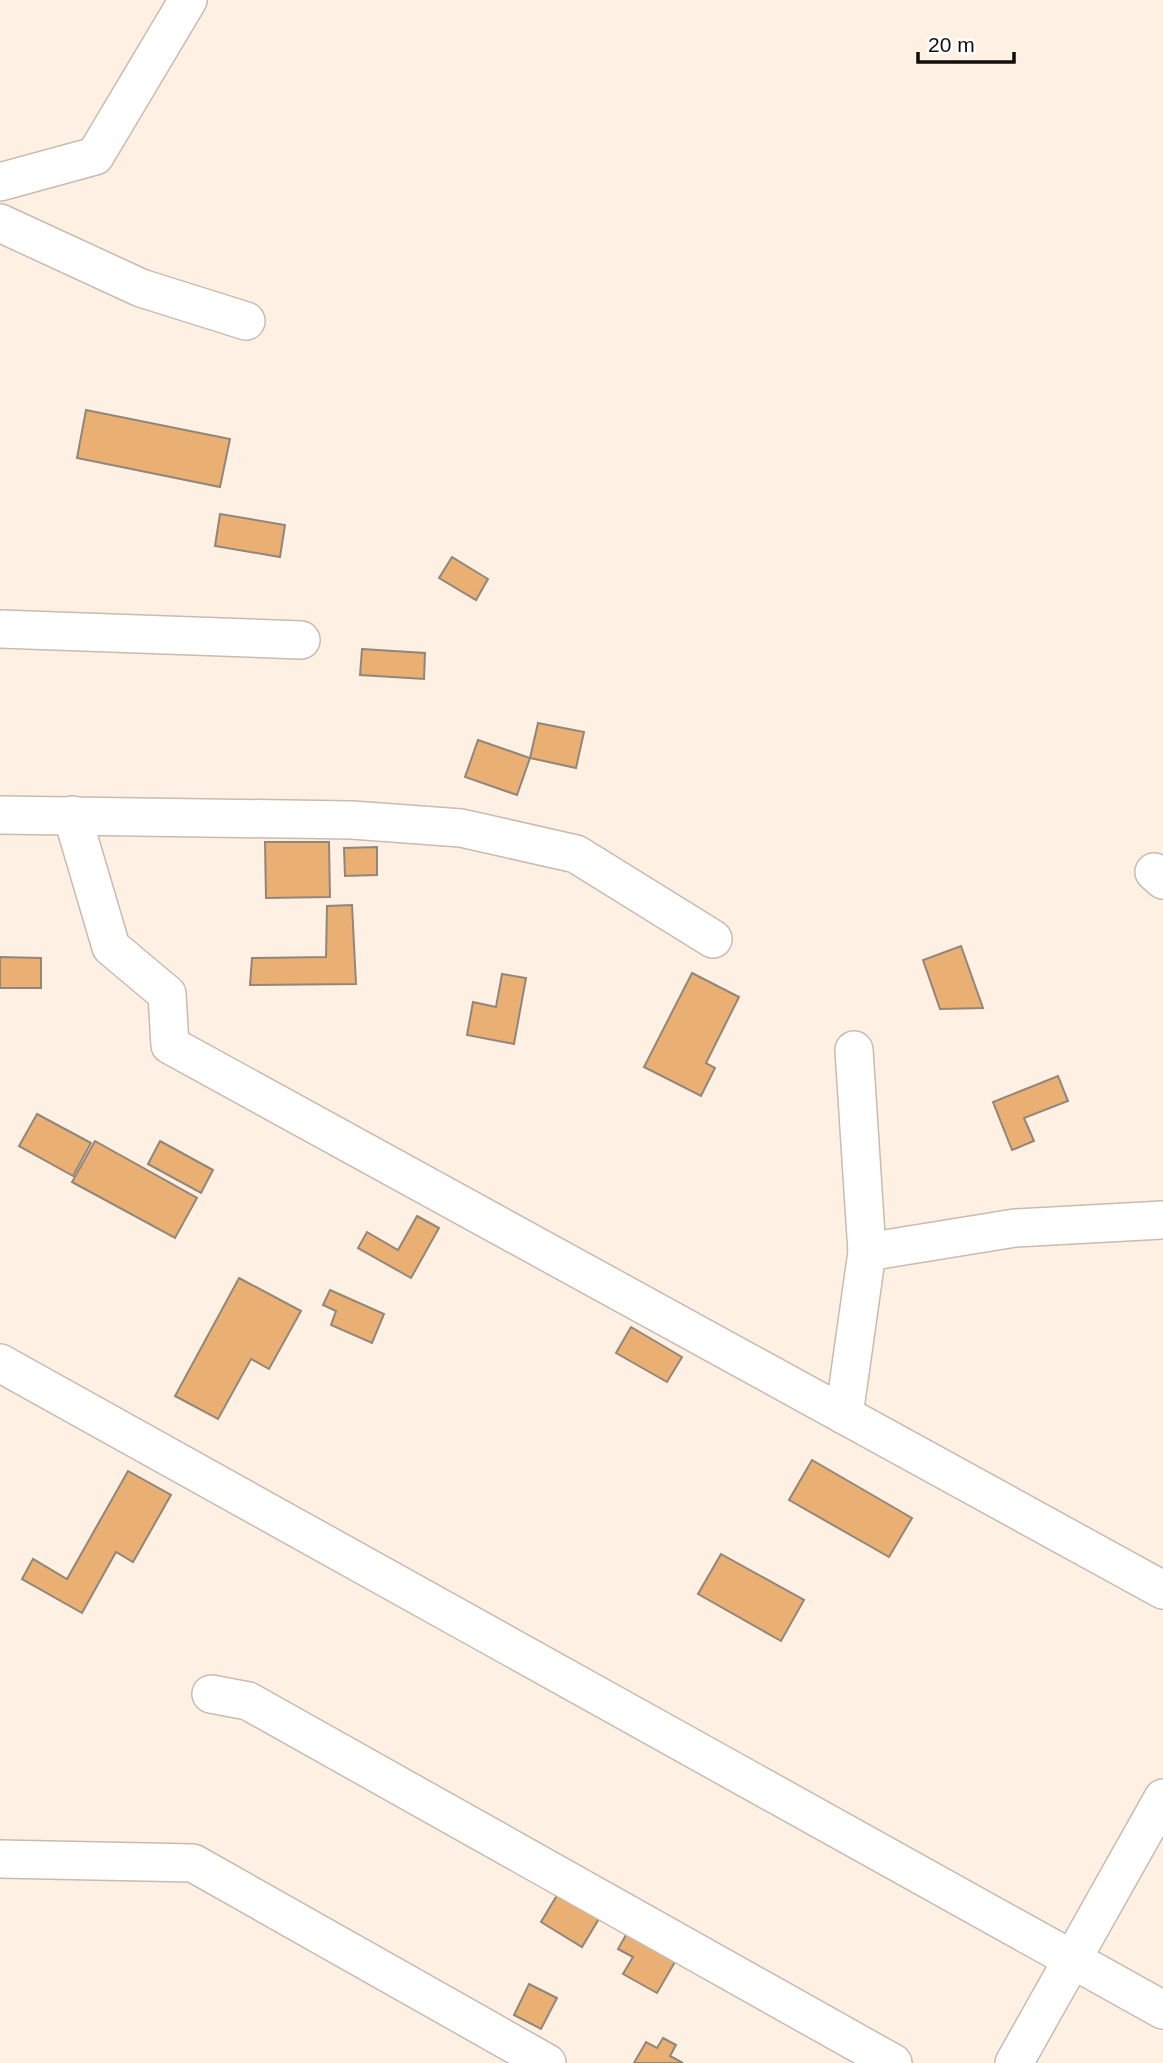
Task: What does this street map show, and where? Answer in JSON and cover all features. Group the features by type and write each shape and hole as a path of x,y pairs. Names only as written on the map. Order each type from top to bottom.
{"street":[{"path":"0,182 95,156 188,0"},
{"path":"0,223 141,288 246,320"},
{"path":"0,629 302,640"},
{"path":"0,815 352,820 461,828 576,854 713,939"},
{"path":"72,815 111,947 167,994 170,1045 1163,1590"},
{"path":"844,1415 867,1252 854,1050"},
{"path":"867,1252 1015,1228 1163,1220"},
{"path":"0,1363 1163,2010"},
{"path":"211,1694 248,1701 893,2063"},
{"path":"1014,2063 1163,1798"},
{"path":"0,1859 193,1863 547,2063"}],"building":[{"path":"86,410 230,439 220,487 77,458"},
{"path":"220,514 285,525 280,557 215,546"},
{"path":"452,557 488,579 476,600 439,578"},
{"path":"362,649 425,653 424,679 360,675"},
{"path":"538,723 584,732 576,768 530,758"},
{"path":"478,740 530,758 517,795 465,777"},
{"path":"265,842 329,842 330,897 266,898"},
{"path":"377,847 377,875 345,876 344,848"},
{"path":"352,905 356,984 250,985 252,958 326,957 327,906"},
{"path":"961,946 983,1008 940,1009 923,960"},
{"path":"0,957 41,958 41,988 0,988"},
{"path":"692,973 739,997 706,1063 715,1068 701,1096 644,1067"},
{"path":"502,974 526,978 514,1044 467,1035 473,1002 496,1007"},
{"path":"1058,1076 1068,1101 1024,1118 1034,1141 1012,1150 993,1102"},
{"path":"37,1114 91,1143 73,1176 19,1146"},
{"path":"95,1141 197,1198 175,1238 72,1182"},
{"path":"160,1141 213,1170 201,1193 148,1164"},
{"path":"417,1216 439,1228 411,1278 358,1248 367,1232 398,1250"},
{"path":"239,1278 301,1311 269,1369 251,1359 218,1419 175,1396"},
{"path":"330,1290 384,1314 372,1343 331,1325 336,1311 323,1305"},
{"path":"631,1327 682,1357 667,1382 616,1353"},
{"path":"812,1460 912,1518 889,1557 789,1500"},
{"path":"128,1471 171,1495 133,1562 116,1552 82,1613 22,1579 33,1559 67,1579"},
{"path":"721,1554 804,1600 781,1641 698,1594"},
{"path":"565,1882 606,1907 582,1947 541,1922"},
{"path":"635,1919 683,1948 657,1993 623,1974 633,1957 618,1949"},
{"path":"529,1984 557,1998 541,2029 514,2015"},
{"path":"663,2038 676,2045 670,2056 683,2063 634,2063 646,2042 657,2048"}]}
